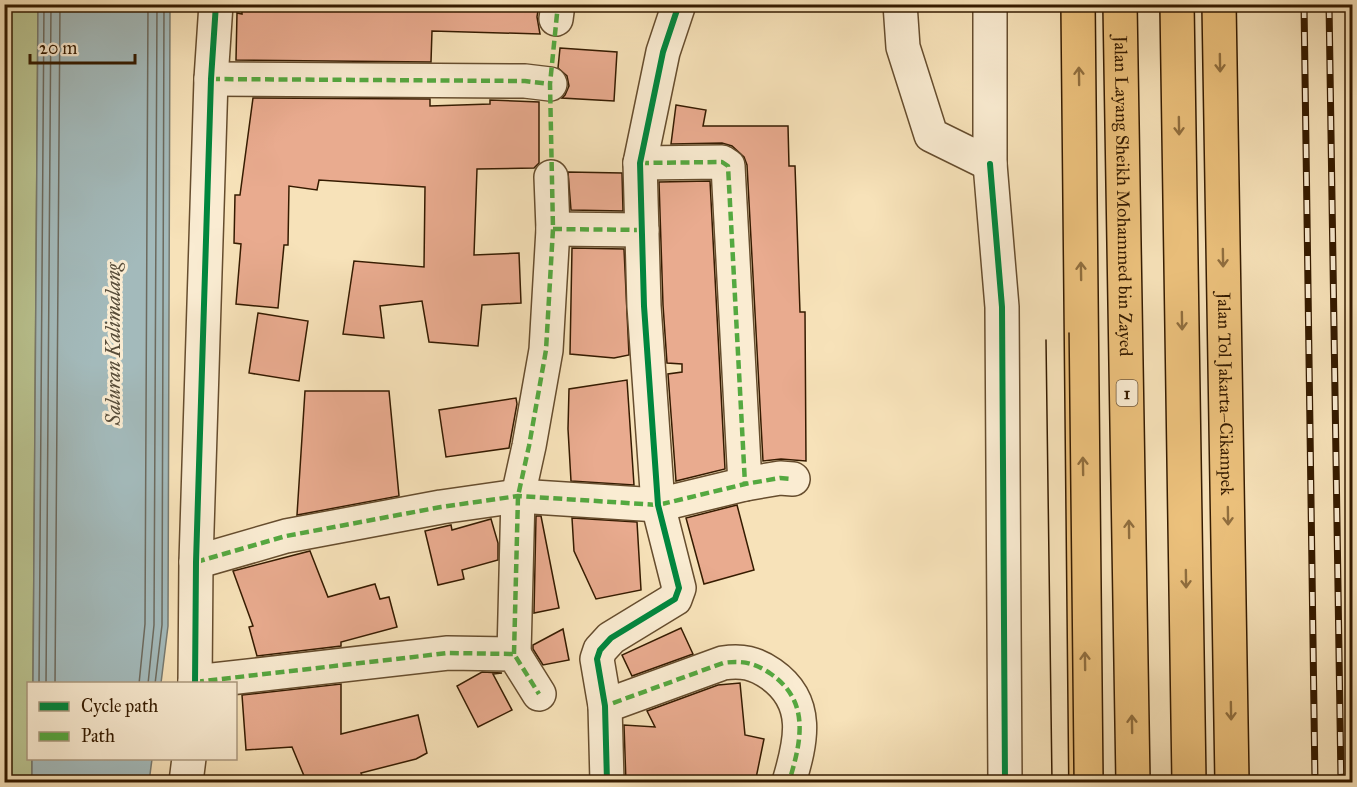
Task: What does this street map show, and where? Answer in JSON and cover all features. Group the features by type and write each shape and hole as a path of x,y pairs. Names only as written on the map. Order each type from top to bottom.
{"highway":[{"path":"1078,4 1086,783"},
{"name":"Jalan Layang Sheikh Mohammed bin Zayed","path":"1120,4 1134,783"},
{"path":"1177,4 1189,783"},
{"name":"Jalan Tol Jakarta–Cikampek","path":"1219,4 1232,783"}],"street":[{"path":"195,682 196,562 211,79 216,4"},
{"path":"607,783 604,702 597,659 600,650 611,638 675,599 679,588 658,505 644,306 640,163 663,52 679,4"},
{"path":"900,4 903,47 931,135 990,164"},
{"path":"990,4 990,164 1002,307 1005,783"},
{"path":"211,79 525,81 550,84"},
{"path":"640,163 722,162 728,166 745,484"},
{"path":"539,694 514,654 518,496 546,350 553,229 551,177"},
{"path":"553,229 642,230"},
{"path":"196,562 286,536 441,507 518,496 658,505 745,484 780,478 793,479"},
{"path":"203,682 448,653 514,654"},
{"path":"604,702 723,663 738,661 758,665 786,686 797,704 799,748 789,783"},
{"path":"186,783 189,760"}],"green space":[{"path":"38,4 33,682 27,682 27,760 32,760 32,782 5,782 4,5"}],"water":[{"name":"Saluran Kalimalang","path":"38,5 170,5 168,626 161,682 33,682"},
{"path":"32,760 152,760 149,782 32,782"}],"building":[{"path":"242,4 539,4 537,17 540,34 432,31 431,62 236,60 237,13 242,14"},
{"path":"560,48 617,52 614,101 562,98 569,86 567,76 558,68"},
{"path":"253,98 430,99 430,106 490,104 490,100 539,102 539,163 534,168 477,169 474,255 519,253 521,303 482,305 478,346 429,342 422,301 380,306 384,338 343,334 354,261 424,267 425,187 319,180 317,190 289,186 288,245 284,245 278,308 236,304 241,244 234,243 235,195 240,195"},
{"path":"676,105 706,110 703,126 788,126 789,166 795,166 800,312 805,312 806,461 781,459 763,461 747,165 744,157 732,146 722,143 671,144"},
{"path":"568,172 622,173 623,211 571,210"},
{"path":"710,181 725,469 676,481 668,374 682,372 682,364 667,363 659,182"},
{"path":"572,248 624,249 629,355 614,358 570,354"},
{"path":"258,313 308,321 299,381 249,373"},
{"path":"627,380 634,485 571,481 568,429 569,389"},
{"path":"305,391 389,391 399,496 297,515"},
{"path":"516,398 517,404 509,448 446,457 439,410"},
{"path":"737,505 754,570 704,584 686,518"},
{"path":"536,516 541,516 559,608 534,613"},
{"path":"572,518 637,522 641,590 596,599 574,551"},
{"path":"491,519 498,543 498,560 462,570 464,579 438,585 425,531 451,525 452,530"},
{"path":"310,551 328,597 375,584 380,599 389,597 397,627 341,642 341,646 257,656 249,627 253,626 233,571"},
{"path":"681,628 693,654 632,676 622,655"},
{"path":"563,629 569,660 543,665 533,645"},
{"path":"482,672 502,673 493,674 512,710 478,727 457,686"},
{"path":"740,683 745,735 764,739 755,783 626,783 624,725 655,727 647,711 718,685"},
{"path":"341,684 341,734 418,715 427,753 416,759 361,773 365,783 307,783 292,747 246,750 242,695"}],"tram line":[{"path":"1069,333 1074,782"},
{"path":"1046,340 1052,782"}],"railway":[{"path":"1304,4 1315,782"},
{"path":"1329,4 1341,782"}],"marked path":[{"path":"514,654 518,496 546,350 553,229 550,84 558,4"},
{"path":"211,79 525,81 550,84"},
{"path":"640,163 722,162 728,166 745,484"},
{"path":"553,229 642,230"},
{"path":"196,562 286,536 441,507 518,496 658,505 745,484 780,478 793,479"},
{"path":"195,682 448,653 514,654 539,694"},
{"path":"605,711 605,706 723,663 742,662 754,665 771,674 784,685 797,710 800,724 799,738 789,782"}],"cycle path":[{"path":"195,682 196,562 211,79 216,4"},
{"path":"607,782 605,706 597,659 600,650 611,638 675,599 679,588 658,505 644,306 640,163 663,52 679,4"},
{"path":"990,164 1002,307 1005,782"}]}
